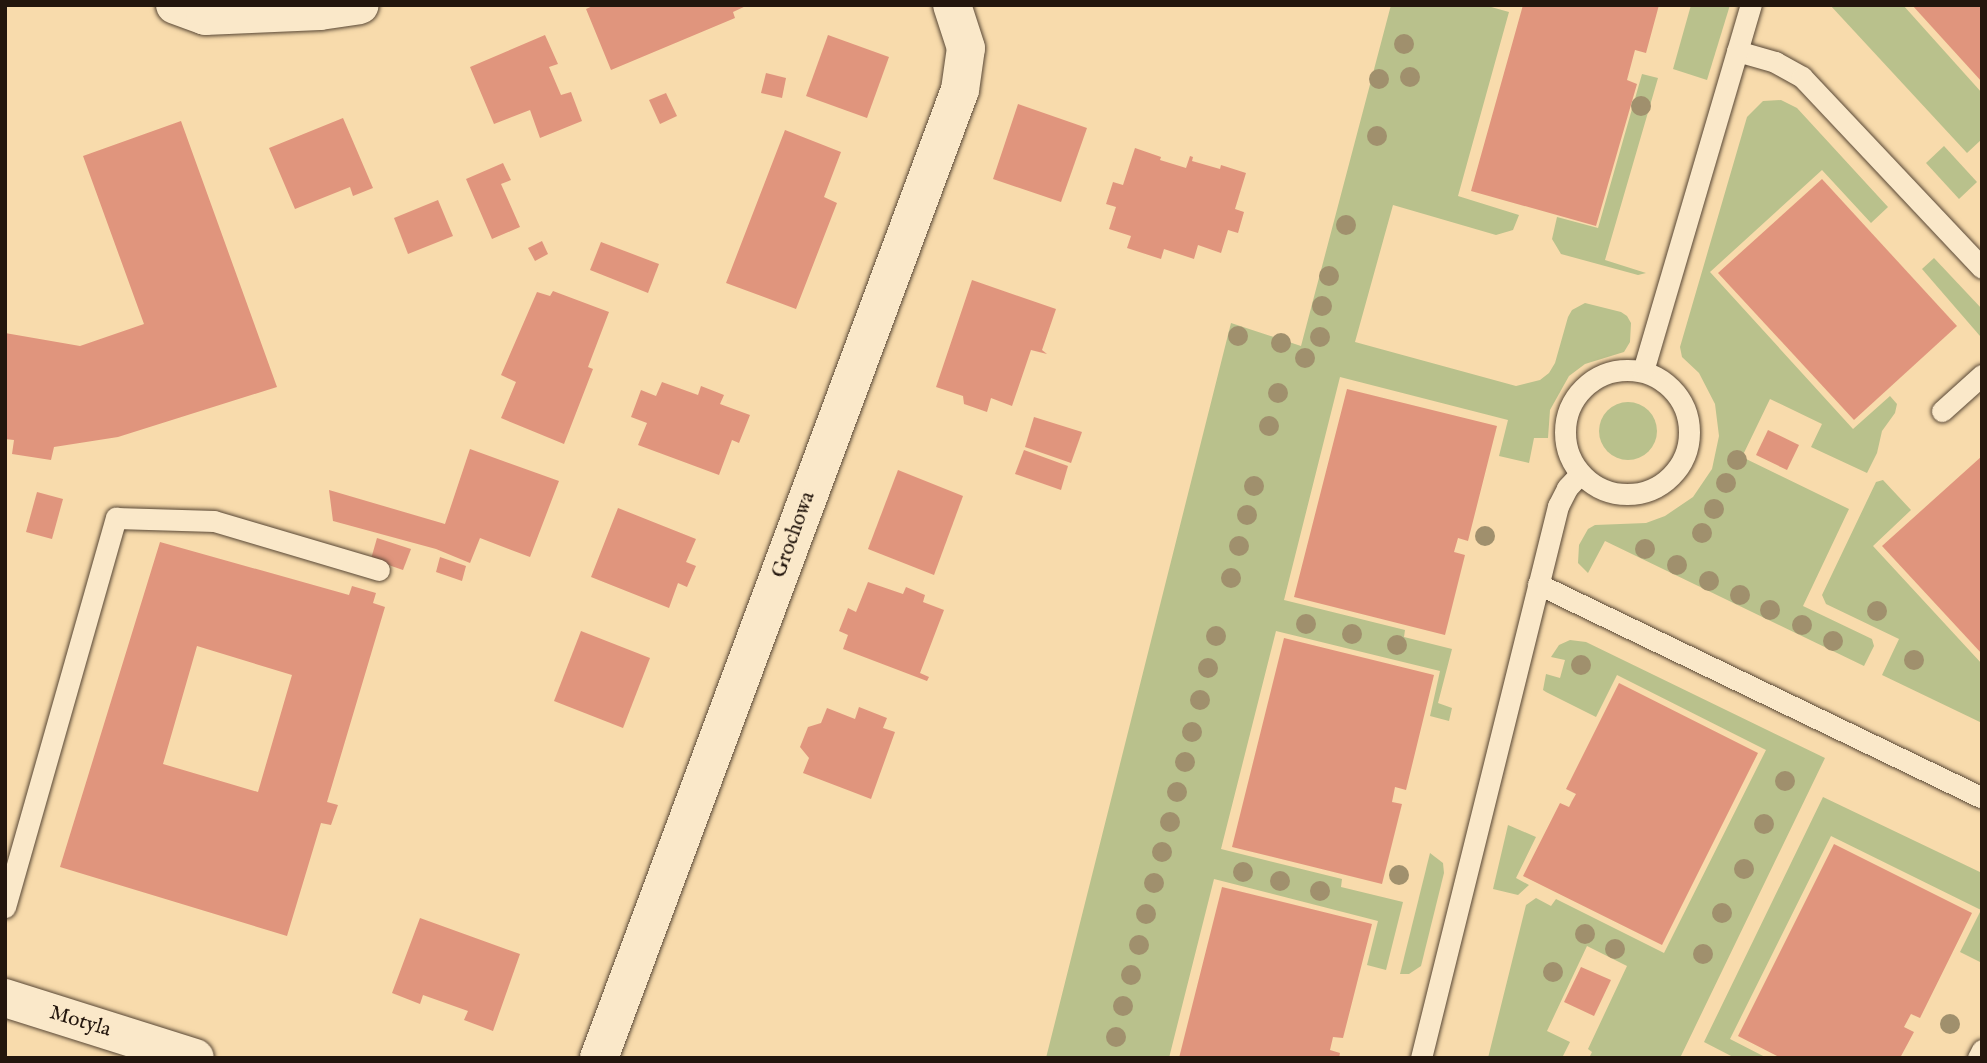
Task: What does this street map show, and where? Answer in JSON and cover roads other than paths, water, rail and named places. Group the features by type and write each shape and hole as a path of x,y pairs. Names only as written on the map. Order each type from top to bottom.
{"street":[{"path":"175,5 205,16 351,6"},
{"name":"Grochowa","path":"599,1058 960,90 966,48 954,7"},
{"name":"Motyla","path":"5,998 195,1058"}],"lane":[{"path":"1643,371 1751,5"},
{"path":"1737,51 1775,62 1802,77 1982,268"},
{"path":"1624,370 1643,371 1661,380 1676,394 1686,412 1689,432 1686,453 1675,472 1659,486 1639,493 1618,494 1598,487 1580,474 1570,457 1564,438 1566,417 1573,399 1587,384 1604,374 1624,370"},
{"path":"1942,411 1982,375"},
{"path":"1421,1058 1558,506 1567,488 1580,474"},
{"path":"5,907 116,518 214,521 379,570"},
{"path":"1538,584 1982,798"},
{"path":"1978,1058 1982,1050"}]}
